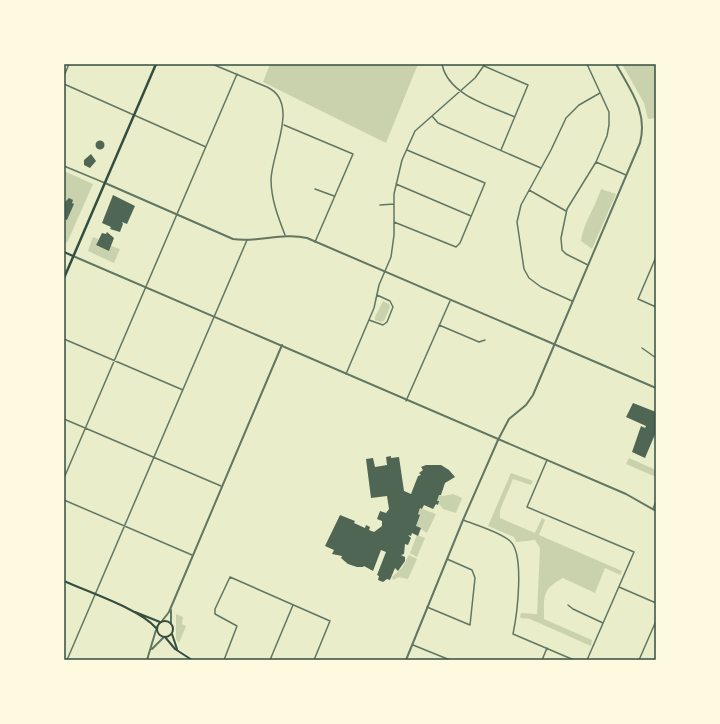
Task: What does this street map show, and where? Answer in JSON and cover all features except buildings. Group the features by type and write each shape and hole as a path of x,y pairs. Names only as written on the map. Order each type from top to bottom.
{"main road":[{"path":"64,278 156,64"},
{"path":"64,252 73,256"},
{"path":"64,581 130,610 161,621 167,621 171,624 173,641 179,651"},
{"path":"130,610 150,621 159,635 164,637 179,651 192,660"},
{"path":"156,629 161,621"},
{"path":"164,637 170,636 173,632"}],"street":[{"path":"64,76 69,64"},
{"path":"212,64 276,90 281,102 284,124 273,161 271,181 273,199 286,235"},
{"path":"442,64 448,79 466,96 515,117"},
{"path":"587,64 609,112 607,136 596,162 566,211 561,238 562,250 566,254 588,265"},
{"path":"406,660 427,606 498,440 509,419 526,405 533,395 640,143 643,128 639,106 616,64"},
{"path":"346,374 368,320 393,249 394,204 399,167 415,131 475,78 485,65 528,85 501,150"},
{"path":"64,478 237,74"},
{"path":"64,84 206,147"},
{"path":"572,301 541,287 529,278 524,269 520,252 517,222 521,205 566,118 579,105 600,93"},
{"path":"432,116 438,123 541,168"},
{"path":"284,124 352,154 315,242"},
{"path":"394,222 456,247 460,243 485,183 407,150"},
{"path":"596,162 626,175"},
{"path":"64,166 226,236 247,240 286,235 298,236 315,242 656,388"},
{"path":"396,184 471,216"},
{"path":"315,188 334,196"},
{"path":"529,190 566,211"},
{"path":"380,205 394,204"},
{"path":"66,660 182,390 222,302 247,240"},
{"path":"73,256 282,345 406,401 626,494 656,511"},
{"path":"656,258 638,299 656,307"},
{"path":"368,320 383,325 387,322 393,307 390,301 376,295"},
{"path":"406,401 450,301"},
{"path":"439,325 480,342 485,340"},
{"path":"64,339 182,390"},
{"path":"161,621 166,617 170,609 282,345"},
{"path":"642,348 656,358"},
{"path":"64,419 221,486"},
{"path":"547,460 527,507 634,552 587,660"},
{"path":"64,500 192,555"},
{"path":"653,509 656,502"},
{"path":"463,520 505,538 514,545 518,555 518,593 513,634 574,660"},
{"path":"427,606 470,625 475,578 472,570 447,559"},
{"path":"224,660 237,626 215,614 215,609 230,577 330,621 314,660"},
{"path":"618,587 656,603"},
{"path":"270,660 294,604"},
{"path":"568,605 573,609 603,623"},
{"path":"170,609 171,624"},
{"path":"639,660 656,621"},
{"path":"147,660 151,651 156,629"},
{"path":"151,651 164,637"},
{"path":"412,645 450,660"},
{"path":"542,660 547,648"}],"green space":[{"path":"270,64 418,64 386,143 263,82"},
{"path":"622,64 656,64 656,118 648,119 644,103"},
{"path":"64,171 93,184 67,243 64,241"},
{"path":"601,189 616,194 592,249 581,241 582,234"},
{"path":"93,237 98,239 96,245 109,250 111,246 120,249 114,263 88,251"},
{"path":"383,301 389,304 390,307 384,321 381,322 375,320 375,317"},
{"path":"629,458 656,470 656,477 626,464"},
{"path":"511,473 533,481 531,485 513,479 500,510 500,518 535,533 542,518 545,520 539,535 622,571 620,575 605,568 595,593 563,578 551,586 546,594 544,599 544,619 592,640 591,646 530,619 520,618 521,613 537,614 540,548 535,540 516,542 514,537 488,526"},
{"path":"453,494 462,498 456,513 443,509 437,501 439,495 443,496"},
{"path":"420,508 436,514 427,533 416,526 420,515 418,514"},
{"path":"417,535 425,538 417,557 410,553"},
{"path":"409,555 417,559 408,579 399,577 393,580 392,577 402,568"},
{"path":"176,614 183,617 182,624 186,626 179,643 176,639"}]}
